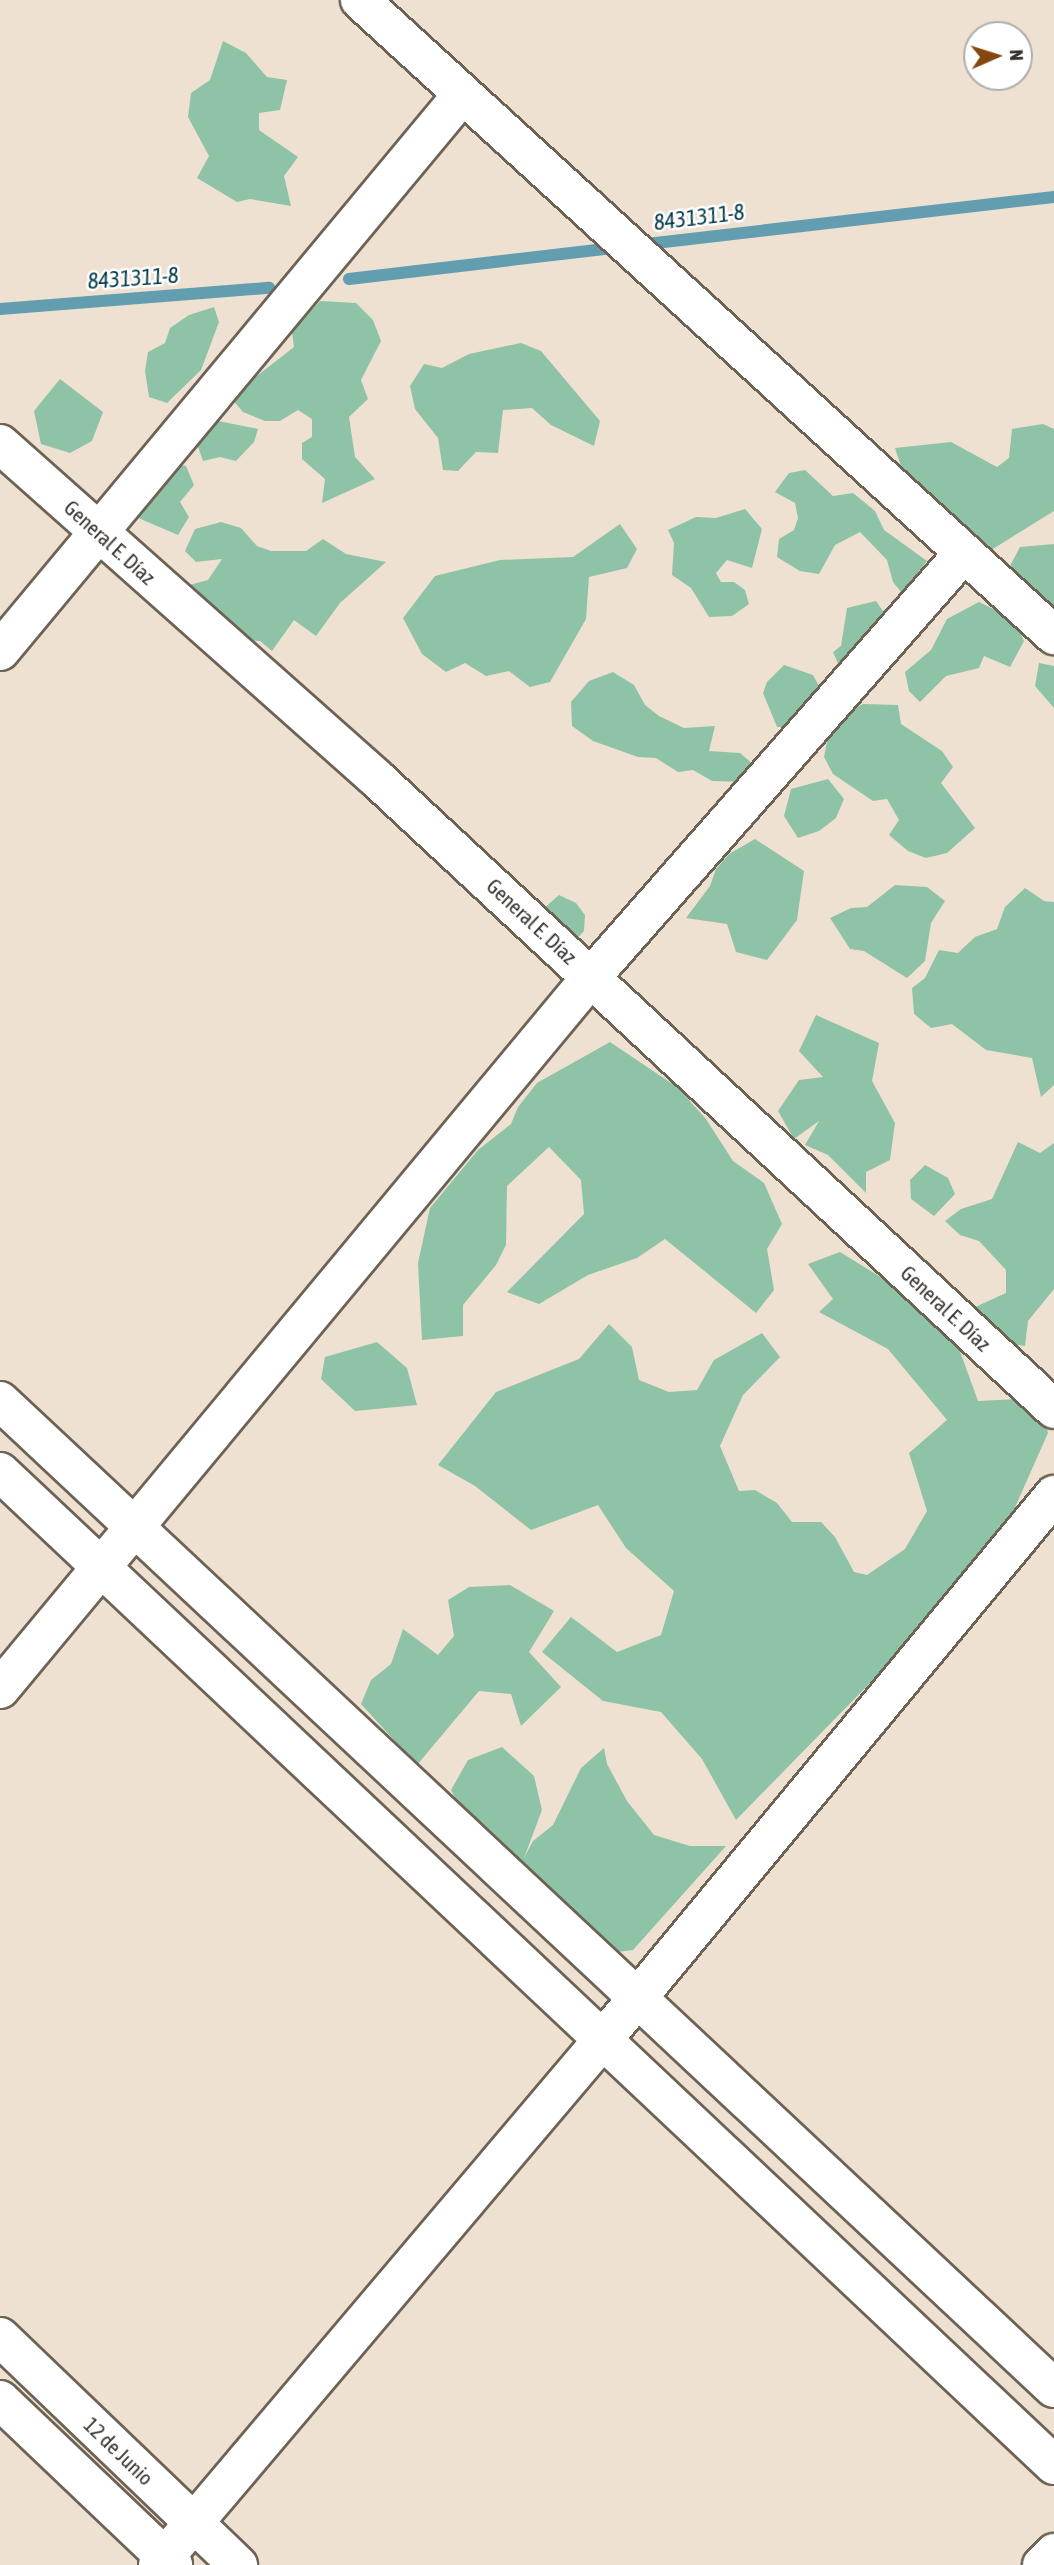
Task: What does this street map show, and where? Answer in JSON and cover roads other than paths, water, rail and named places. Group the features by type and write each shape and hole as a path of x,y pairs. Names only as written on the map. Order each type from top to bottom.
{"street":[{"path":"360,0 1054,635"},
{"path":"0,651 463,94"},
{"name":"General E. Díaz","path":"0,444 592,976 1054,1409"},
{"path":"0,1689 137,1529 592,976 964,552"},
{"path":"0,1401 634,1998 1054,2388"},
{"path":"0,1472 605,2037 1054,2465"},
{"path":"0,2400 165,2562 1054,1495"},
{"name":"12 de Junio","path":"0,2337 238,2565"},
{"path":"1042,2565 1054,2553"}],"waterway":[{"name":"8431311-8","path":"638,245 1054,197"},
{"name":"8431311-8","path":"349,279 620,247"},
{"name":"8431311-8","path":"0,309 269,288"}]}
